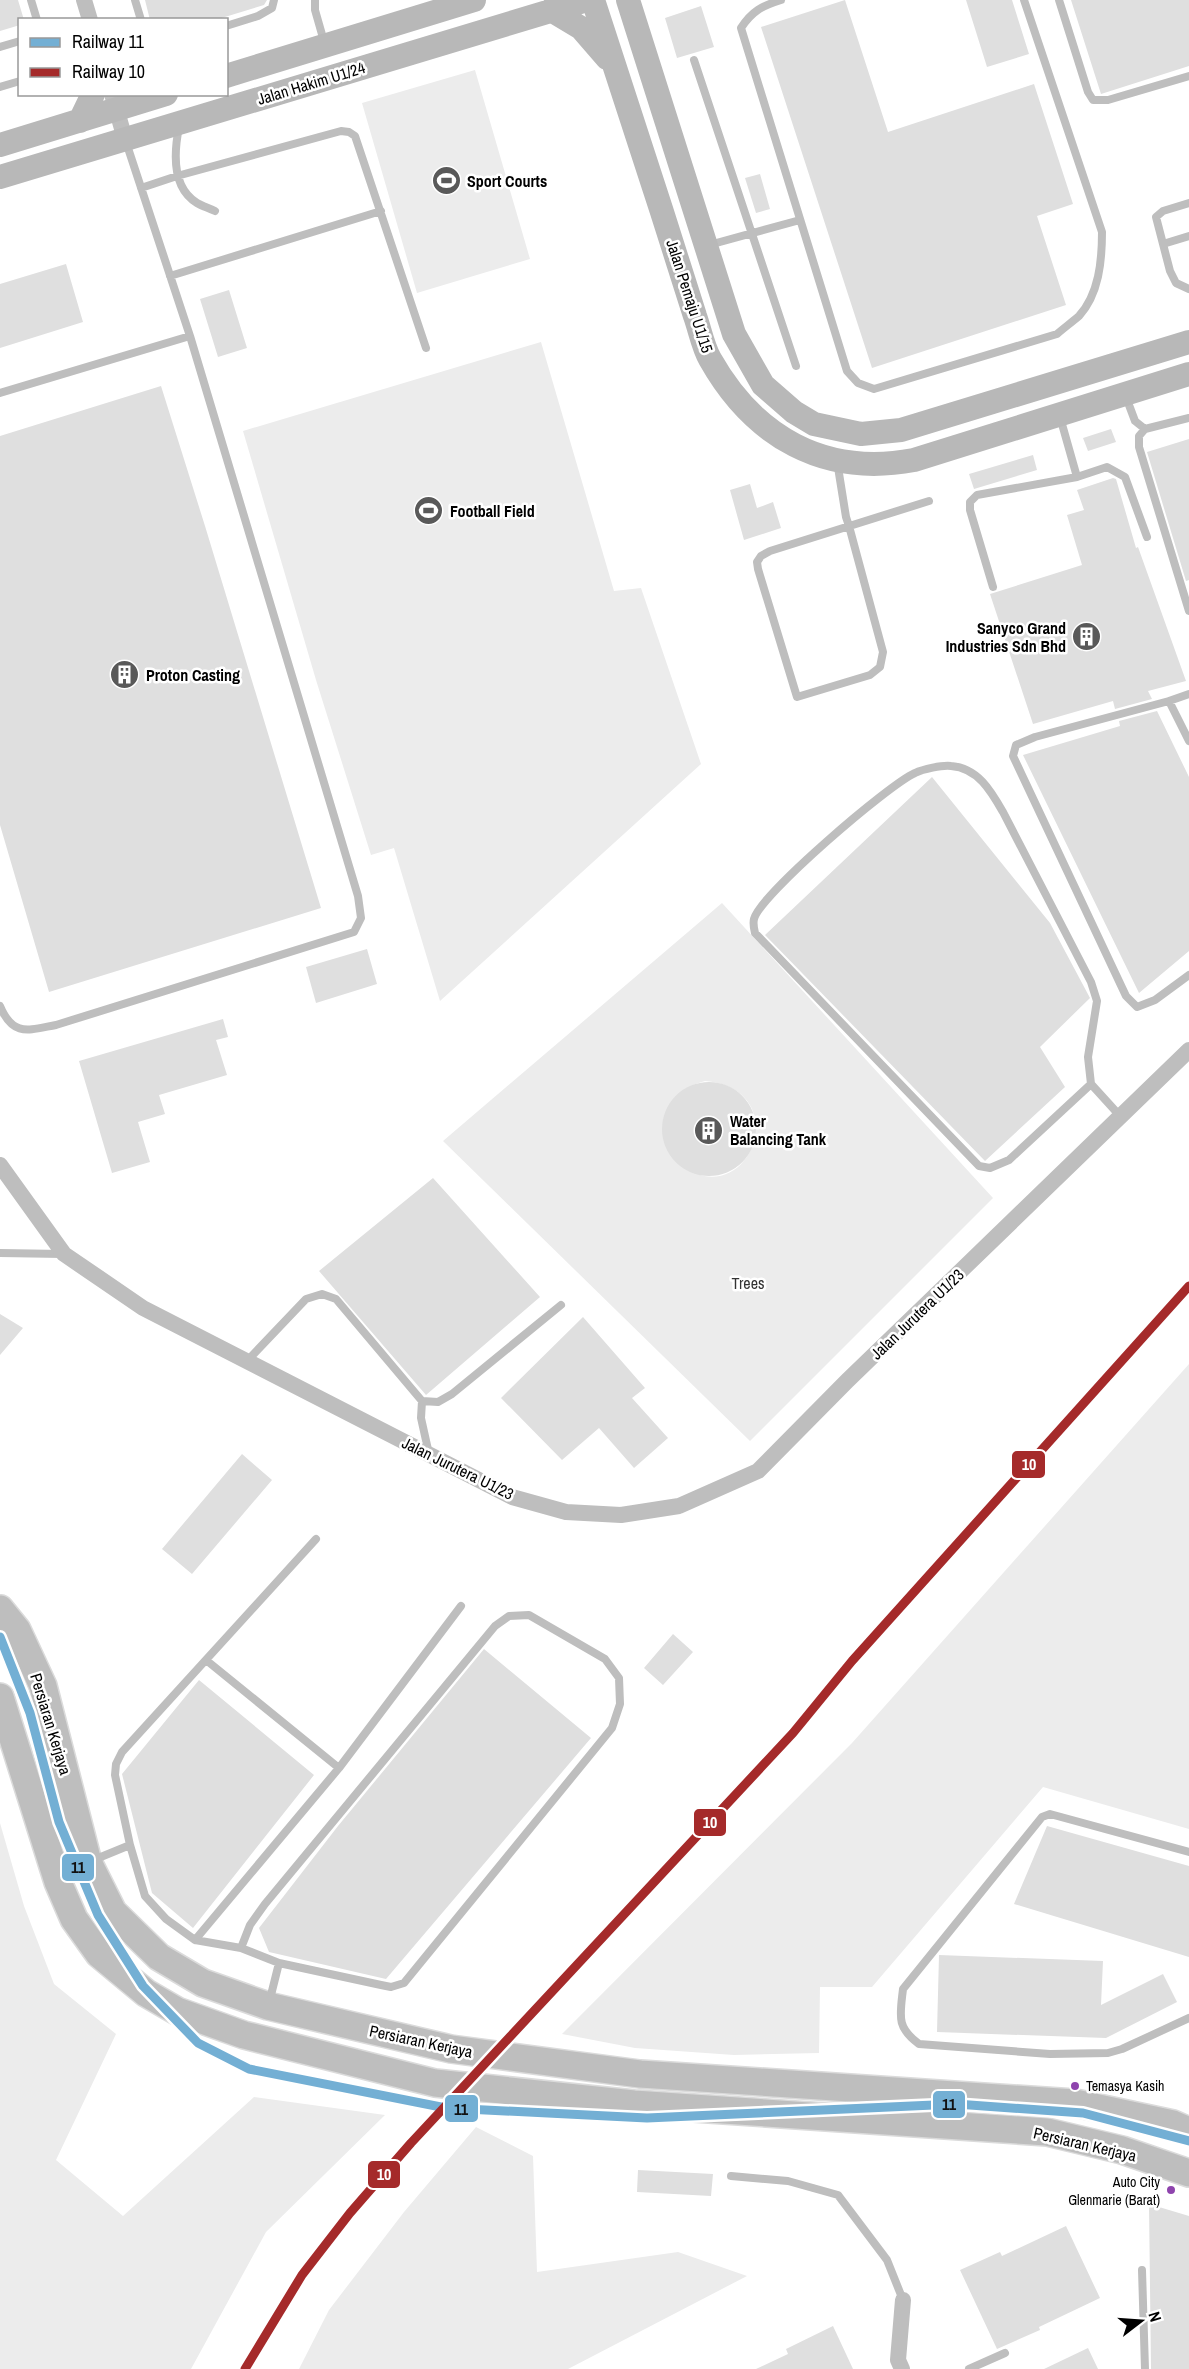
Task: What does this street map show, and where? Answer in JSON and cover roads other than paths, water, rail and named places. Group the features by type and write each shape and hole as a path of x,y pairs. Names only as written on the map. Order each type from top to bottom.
{"main road":[{"name":"Persiaran Kerjaya","path":"0,1609 17,1630 43,1686 88,1862 112,1912 159,1957 203,1983 268,2006 451,2049 639,2074 1075,2103 1173,2124 1189,2131"},
{"name":"Persiaran Kerjaya","path":"0,1697 58,1881 74,1920 99,1954 146,1993 177,2011 244,2035 435,2083 634,2104 1047,2132 1122,2150 1189,2173"}],"street":[{"path":"84,0 89,18"},
{"name":"Jalan Hakim U1/24","path":"228,75 474,0"},
{"name":"Jalan Hakim U1/24","path":"0,177 587,0"},
{"name":"Jalan Pemaju U1/15","path":"593,0 709,358 746,411 763,426 799,449 861,464 914,460 1189,374"},
{"name":"Jalan Pemaju U1/15","path":"628,0 734,334 763,385 794,412 814,424 861,434 901,430 1189,342"},
{"path":"552,10 581,28 615,67"},
{"path":"80,121 92,96"},
{"path":"0,145 80,121 114,102 156,96"},
{"path":"114,102 125,139"},
{"name":"Jalan Jurutera U1/23","path":"0,1165 64,1254 143,1308 512,1497 567,1512 621,1515 679,1506 758,1471 1189,1050"},
{"path":"902,2369 898,2360 903,2300"}],"lane":[{"path":"32,0 36,18"},
{"path":"135,0 140,18"},
{"path":"228,25 258,16 273,8 274,0"},
{"path":"315,0 315,10 325,45"},
{"path":"781,0 761,6 749,15 741,28 847,371 858,383 874,389 1057,334 1079,315 1094,291 1102,255 1102,232 1024,0"},
{"path":"1059,0 1088,92 1093,100 1099,102 1108,100 1189,76"},
{"path":"0,47 18,42"},
{"path":"694,60 796,366"},
{"path":"0,87 18,82"},
{"path":"180,123 175,149 177,176 195,203 215,211"},
{"path":"141,188 177,176 341,132 349,132 355,136 426,348"},
{"path":"0,1006 8,1023 24,1031 56,1025 354,932 361,918 358,896 190,336 125,139"},
{"path":"1189,203 1163,211 1156,216 1170,271 1176,283 1189,289"},
{"path":"170,276 381,211"},
{"path":"706,246 800,220"},
{"path":"1163,244 1189,236"},
{"path":"0,393 190,336"},
{"path":"1125,394 1135,421 1145,429"},
{"path":"1059,414 1077,477"},
{"path":"1189,418 1145,429 1139,436 1139,447 1189,611"},
{"path":"837,460 849,526 883,652 880,667 870,675 797,696 764,594 757,562 760,556 770,551 849,526 929,501"},
{"path":"993,587 970,510 970,502 977,495 1077,477 1107,468 1125,477 1147,537"},
{"path":"1189,694 1035,737 1016,745 1013,756 1126,996 1137,1007 1155,1000 1189,975"},
{"path":"1169,701 1189,741"},
{"path":"1091,1084 1009,1160 990,1168 979,1166 755,933 753,920 762,906 814,852 880,797 915,773 950,766 973,773 988,786 1003,812 1091,982 1097,1001 1088,1057 1091,1084 1121,1117"},
{"path":"0,1253 64,1254"},
{"path":"247,1361 306,1299 322,1294 336,1299 422,1401 421,1418 429,1454"},
{"path":"422,1401 438,1402 452,1394 561,1305"},
{"path":"241,1947 250,1925 265,1904 495,1626 509,1616 529,1615 605,1659 619,1678 620,1704 612,1728 404,1983 392,1987 279,1963 241,1947 195,1940 166,1919 146,1896 130,1845 115,1775 116,1764 122,1752 316,1539"},
{"path":"195,1940 339,1768 462,1606"},
{"path":"206,1660 339,1768"},
{"path":"1189,1852 1050,1814 1042,1817 903,1989 900,2019 908,2035 919,2044 1050,2054 1108,2053 1122,2049 1189,2018"},
{"path":"88,1862 130,1845"},
{"path":"268,2006 279,1963"},
{"path":"731,2176 788,2181 838,2195 888,2260 903,2300"},
{"path":"1142,2270 1145,2369"},
{"path":"969,2369 1005,2353"}],"rail line":[{"name":"10","path":"245,2369 302,2275 350,2213 411,2143 793,1733 852,1661 1189,1286"},
{"name":"11","path":"0,1637 30,1713 59,1822 98,1915 143,1986 198,2043 249,2069 446,2108 647,2118 956,2104 1083,2113 1189,2141"}],"place":[{"name":"Sport Courts","path":"446,181"},
{"name":"Football Field","path":"429,511"},
{"name":"Sanyco Grand Industries Sdn Bhd","path":"1087,637"},
{"name":"Proton Casting","path":"125,675"},
{"name":"Water Balancing Tank","path":"709,1130"},
{"name":"Temasya Kasih","path":"1075,2086"},
{"name":"Auto City Glenmarie (Barat)","path":"1171,2190"}],"park label":[{"name":"Trees","path":"748,1283"}]}
